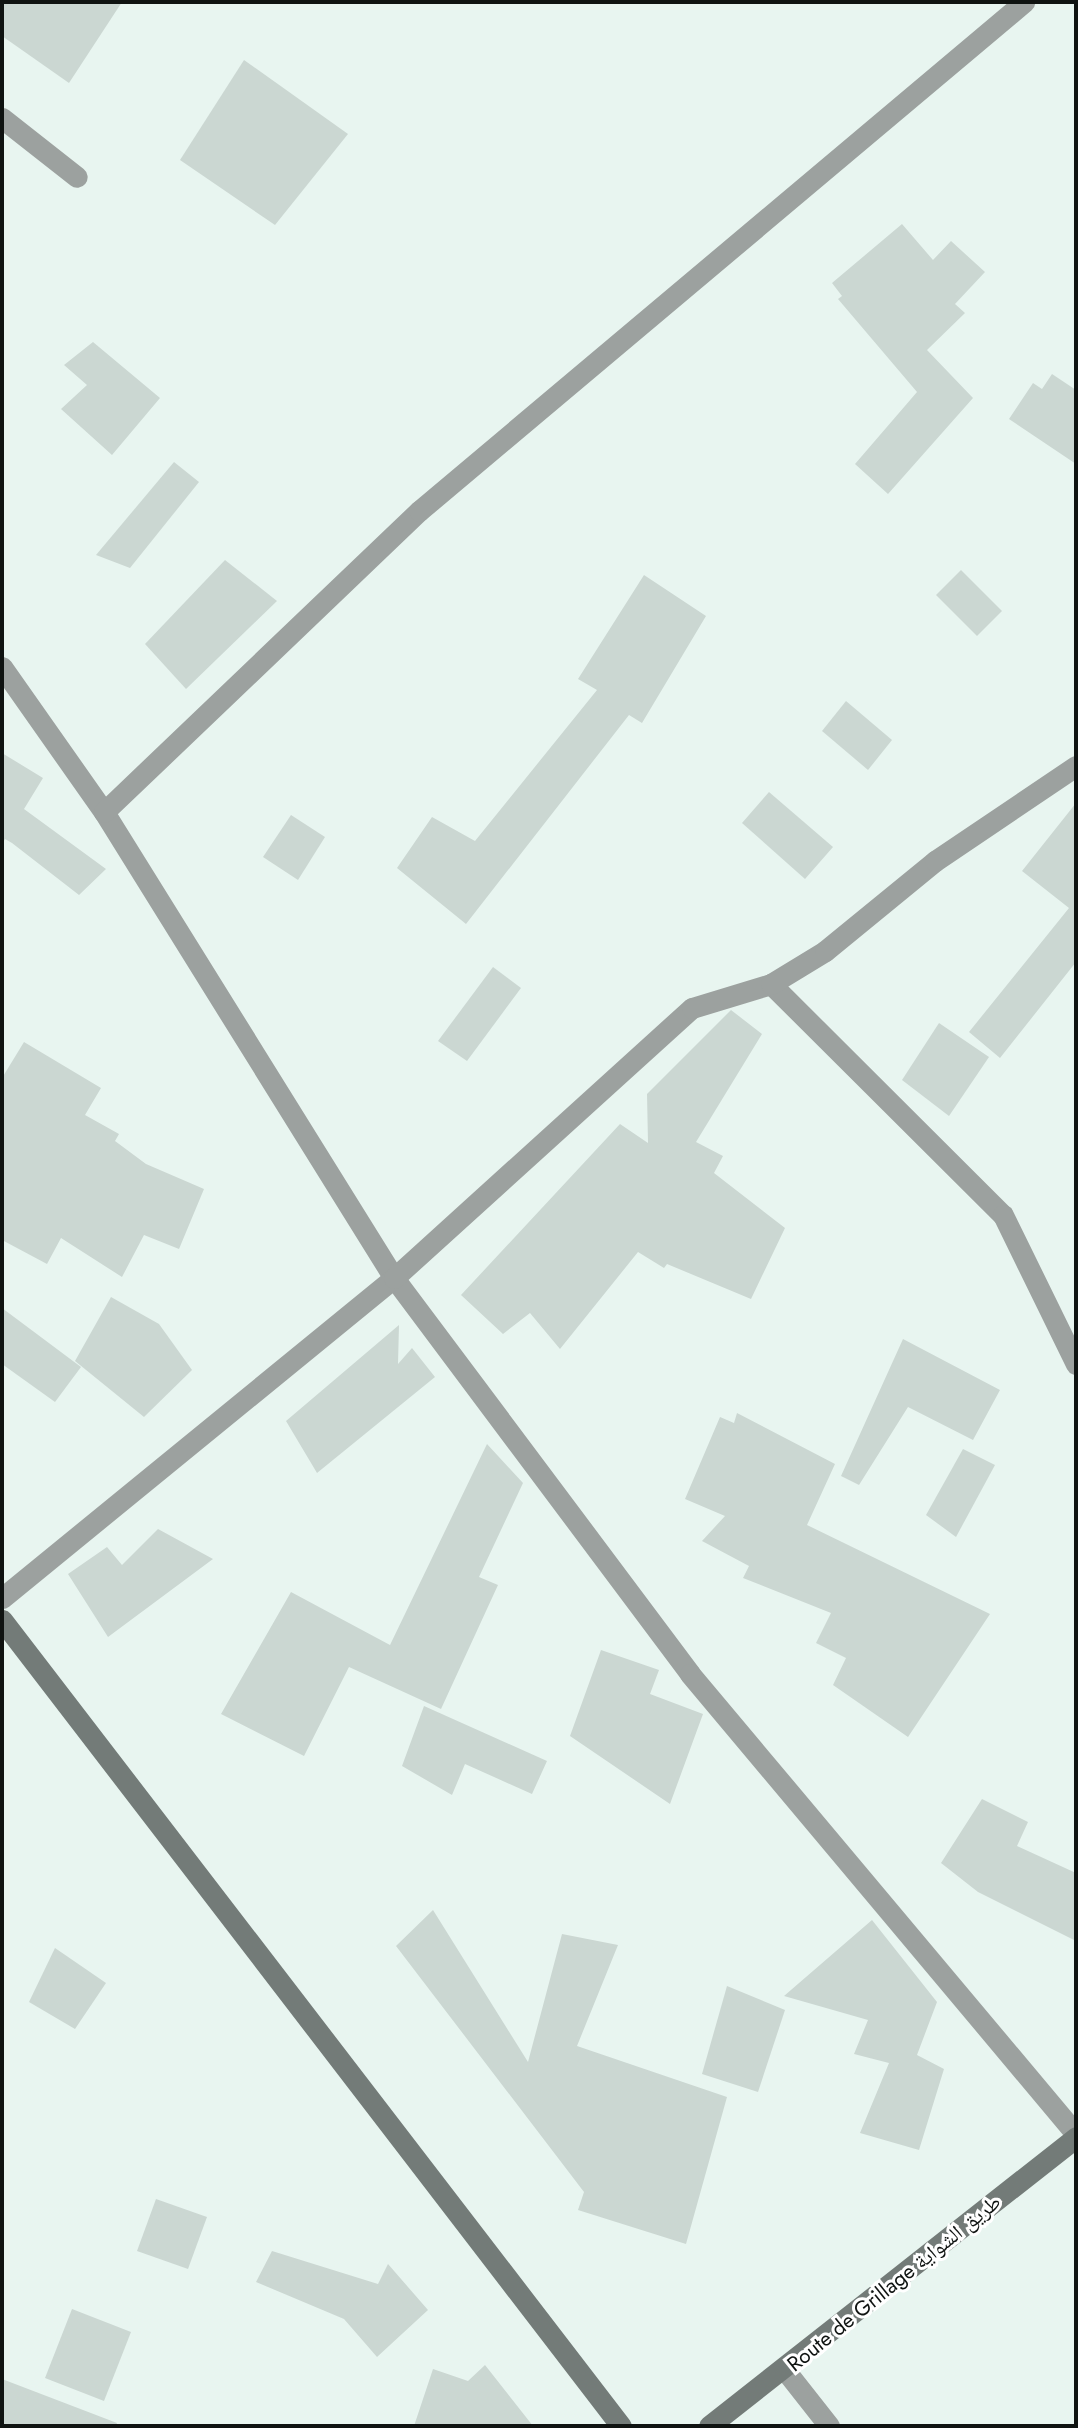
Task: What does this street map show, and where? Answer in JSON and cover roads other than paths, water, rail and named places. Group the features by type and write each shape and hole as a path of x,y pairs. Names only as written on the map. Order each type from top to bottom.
{"street":[{"path":"104,812 419,511 1024,2"},
{"path":"2,118 77,177"},
{"path":"2,667 104,812 394,1278 690,1674 1076,2136"},
{"path":"2,1598 394,1278 692,1008 771,984 1076,766"},
{"path":"771,984 1003,1215 1076,1364"},
{"path":"2,1620 621,2426"},
{"name":"Route de Grillage طريق الشواية","path":"709,2426 785,2370 1076,2136"},
{"path":"785,2370 829,2426"}]}
